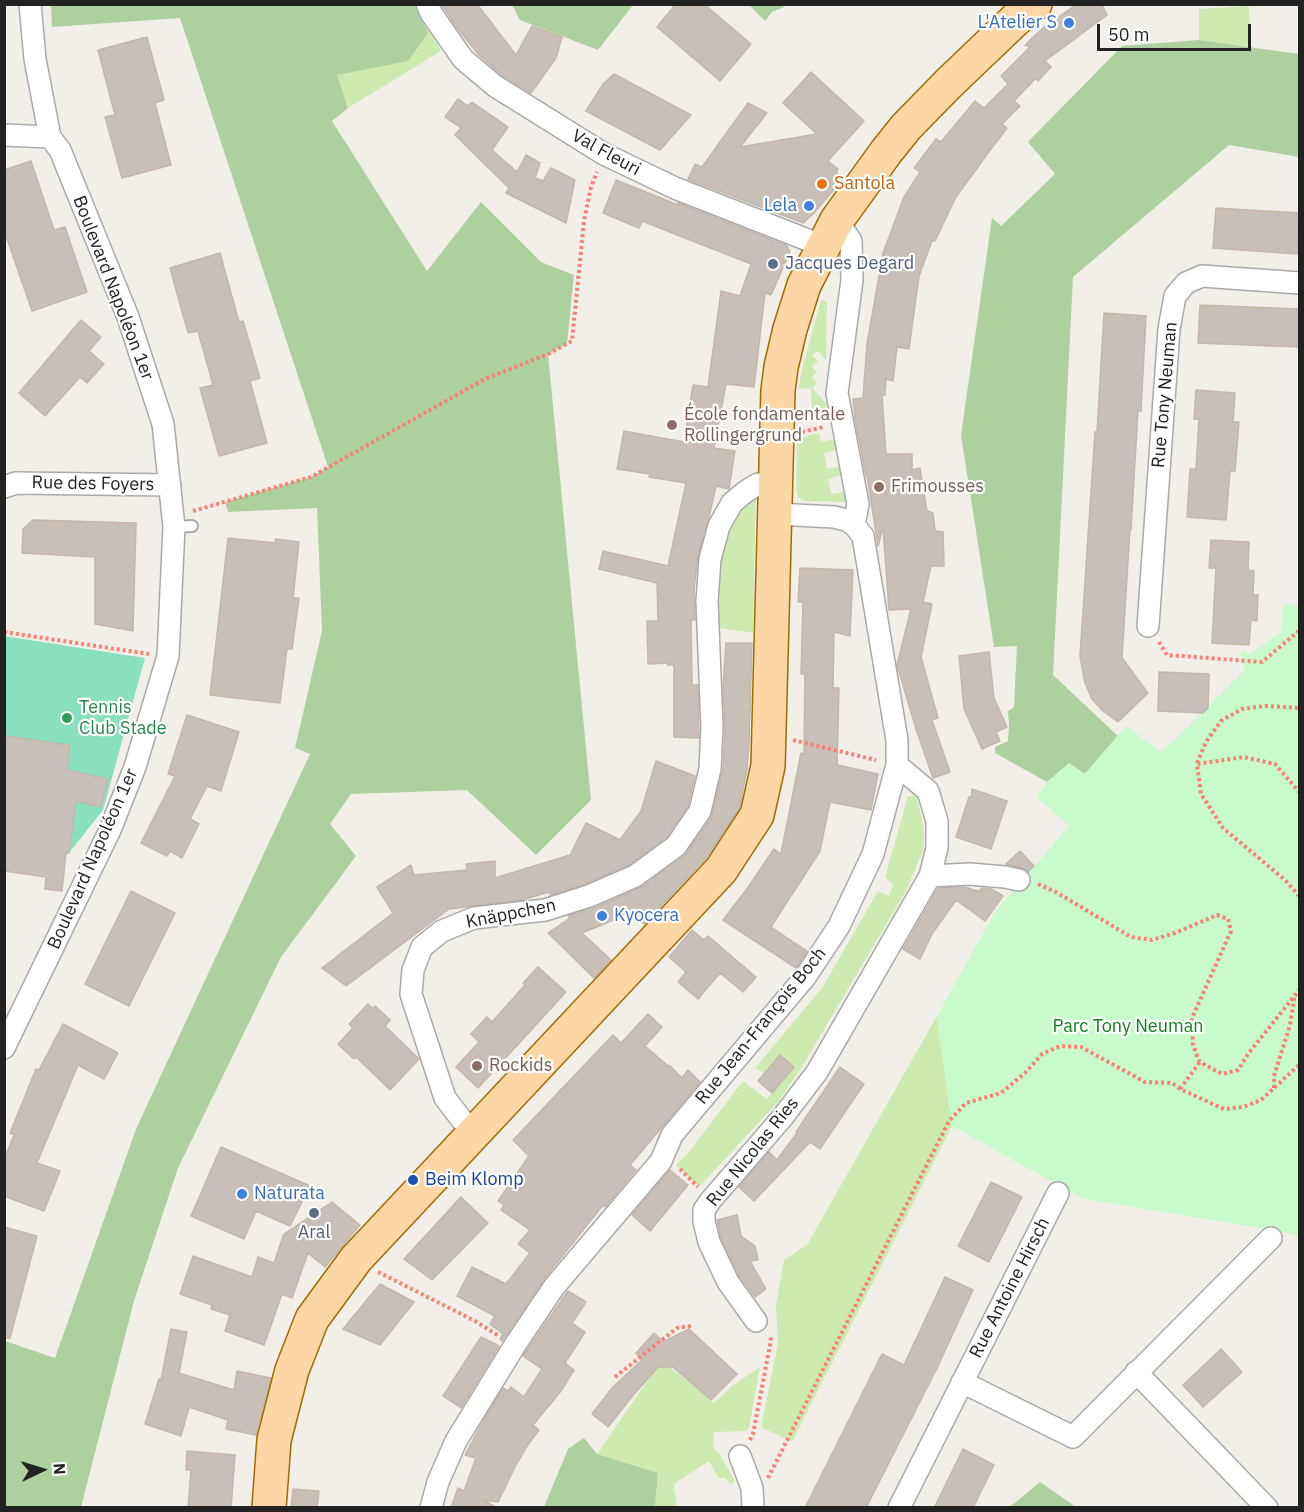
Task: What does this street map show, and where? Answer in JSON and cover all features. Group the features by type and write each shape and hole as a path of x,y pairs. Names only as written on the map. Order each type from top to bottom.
{"main road":[{"path":"269,1508 274,1440 292,1370 312,1319 356,1259 721,870 757,815 768,766 778,390 790,329 804,285 830,233 906,127 949,83 1035,4"}],"street":[{"name":"Boulevard Napoléon 1er","path":"4,1048 110,830 135,767 168,656 183,526 170,485 163,424 128,317 60,150 50,137 35,59 30,4"},
{"name":"Val Fleuri","path":"427,4 464,59 495,86 604,154 675,188 830,233"},
{"path":"4,135 50,137"},
{"path":"776,499 846,520 854,525 858,504 837,393 852,280 851,241 830,233"},
{"name":"Rue Tony Neuman","path":"1148,626 1169,329 1175,296 1186,283 1202,276 1299,283"},
{"name":"Rue des Foyers","path":"8,482 170,485"},
{"name":"Knäppchen","path":"476,1132 462,1119 446,1098 411,994 413,970 422,947 442,931 474,918 545,909 589,896 635,876 676,846 700,811 710,770 712,727 707,601 710,559 719,526 732,503 758,484 776,499"},
{"name":"Rue Jean-François Boch","path":"431,1508 438,1482 456,1441 554,1287 661,1161 672,1135 806,976 840,926 873,854 897,765 897,740 863,536 854,525"},
{"name":"Rue Nicolas Ries","path":"756,1321 728,1282 709,1242 704,1210 782,1118 818,1071 930,876 937,848 937,821 928,792 897,765"},
{"path":"930,876 970,874 1019,880"},
{"name":"Rue Antoine Hirsch","path":"898,1508 1058,1193"},
{"path":"962,1382 1073,1437 1271,1238"},
{"path":"1136,1372 1267,1508"},
{"path":"740,1456 753,1498"}],"path":[{"path":"194,510 311,477 485,378 548,354 572,341 584,221 591,187 604,154"},
{"path":"793,434 843,423"},
{"path":"1148,626 1167,655 1262,662 1299,630"},
{"path":"4,632 168,656"},
{"path":"1299,708 1265,706 1242,709 1221,721 1206,742 1197,764 1201,794 1223,828 1285,880 1299,897"},
{"path":"787,739 897,765"},
{"path":"1197,764 1244,758 1275,764 1299,793"},
{"path":"1056,891 1131,937 1152,940 1217,915 1228,919 1231,931 1192,1018 1194,1044 1200,1062 1222,1074 1238,1070 1299,989"},
{"path":"1274,1089 1274,1076 1290,1025 1295,993"},
{"path":"753,1498 769,1476 949,1121 966,1103 1001,1093 1025,1073 1042,1054 1060,1046 1081,1047 1145,1082 1172,1083 1224,1109 1243,1107 1261,1100 1299,1064"},
{"path":"1180,1089 1200,1062"},
{"path":"676,1165 711,1200"},
{"path":"372,1269 515,1345"},
{"path":"740,1456 753,1434 771,1340 768,1327 756,1321"},
{"path":"615,1377 677,1328 691,1326"}],"green space":[{"path":"51,5 414,5 428,33 408,61 337,75 348,108 332,121 427,271 481,202 541,262 574,275 567,344 548,354 591,800 536,855 467,790 351,794 330,824 356,856 281,957 178,1168 134,1301 81,1507 5,1508 5,1341 55,1358 136,1129 310,754 295,748 322,631 317,508 228,512 225,502 311,477 328,467 180,18 52,27"},
{"path":"313,5 417,5 441,51 348,108"},
{"path":"512,5 633,5 598,50 520,20"},
{"path":"749,5 783,5 784,7 772,12 765,21"},
{"path":"1249,6 1250,47 1199,40 1199,9"},
{"path":"1199,40 1299,54 1299,157 1229,145 1073,277 1053,675 1118,736 1085,774 1069,764 1047,782 995,753 995,747 1008,741 1008,711 1014,707 1017,646 994,647 961,435 992,218 1001,226 1055,174 1028,142 1122,46"},
{"path":"821,300 827,303 826,360 818,351 812,355 818,361 812,367 817,372 812,377 817,383 812,388 826,403 830,421 812,421 811,388 799,389"},
{"path":"819,433 821,442 834,439 837,450 824,453 827,469 840,466 842,475 828,479 831,494 846,491 845,502 805,501 799,498 796,491 797,438"},
{"path":"756,493 753,633 713,627 723,527"},
{"name":"Parc Tony Neuman","path":"1283,604 1299,605 1299,1238 1290,1233 1083,1199 952,1126 937,1016 995,912 1069,826 1037,797 1047,782 1069,763 1085,774 1126,726 1161,752 1245,670 1241,664 1242,652 1250,654 1281,632"},
{"name":"Tennis Club Stade","path":"4,636 145,658 103,810 69,853 5,855"},
{"path":"908,796 916,796 924,827 924,848 906,891 800,1070 778,1102 699,1187 676,1165 689,1152 743,1081 767,1099 794,1067 780,1055 764,1073 755,1068 822,988 878,891 889,896 893,884 885,878"},
{"path":"937,1016 952,1126 792,1442 761,1427 778,1343 776,1304 784,1260 807,1245"},
{"path":"657,1367 669,1367 714,1403 732,1386 760,1367 747,1431 714,1432 713,1448 719,1453 735,1481 731,1485 724,1477 719,1479 709,1461 674,1484 677,1507 655,1507 658,1473 597,1454"},
{"path":"584,1438 597,1454 658,1473 655,1507 544,1507 568,1449"},
{"path":"1040,1482 1076,1507 1010,1507"}],"building":[{"path":"441,4 477,4 516,55 532,26 562,37 556,58 531,93 503,76 479,55"},
{"path":"676,4 704,4 751,44 720,81 657,27"},
{"path":"1077,4 1102,4 1107,15 1045,61 1051,67 1038,81 1036,78 1014,101 1020,106 1002,124 1007,128 956,197 935,241 932,241 919,276 909,349 897,347 893,381 886,379 885,395 882,395 886,454 912,454 912,470 920,468 927,511 933,513 935,531 943,532 944,566 931,566 923,602 932,604 921,657 938,718 932,720 950,772 933,778 897,665 911,609 889,610 883,527 878,546 853,399 863,398 867,344 883,253 904,197 920,172 914,168 936,139 941,142 975,101 984,108 1008,84 1001,76 1030,47 1025,45 1044,27"},
{"path":"147,37 164,100 155,103 171,165 122,178 105,117 115,115 98,50"},
{"path":"811,72 864,121 828,161 838,169 836,172 843,179 803,223 688,179 695,164 702,167 748,103 767,113 740,147 817,134 783,103"},
{"path":"614,74 691,115 660,150 586,111 603,84"},
{"path":"458,99 468,106 472,102 508,127 492,150 517,172 526,155 540,163 535,178 543,181 551,168 575,180 566,223 506,193 509,188 455,135 461,128 445,117"},
{"path":"31,161 54,230 65,227 87,292 32,311 4,230 4,170"},
{"path":"616,180 787,246 790,252 771,295 765,293 754,387 726,384 714,448 735,451 729,489 716,486 698,556 694,589 695,620 691,620 692,685 698,685 699,738 674,737 674,665 648,664 647,621 658,621 657,583 599,569 603,551 668,566 686,483 617,469 624,431 684,442 693,385 708,387 721,291 740,296 751,264 642,221 639,228 603,213"},
{"path":"1216,208 1299,213 1298,254 1213,248"},
{"path":"220,253 239,322 243,321 260,378 250,381 267,443 219,456 200,388 213,385 198,331 188,333 170,268"},
{"path":"1200,305 1299,309 1299,347 1198,343"},
{"path":"1104,313 1146,316 1122,658 1148,693 1118,722 1092,699 1085,683 1080,656"},
{"path":"81,320 101,337 89,351 104,364 87,383 80,377 45,416 19,393"},
{"path":"1196,390 1235,393 1233,422 1239,422 1235,471 1230,471 1226,520 1187,517 1190,469 1196,469 1199,419 1194,419"},
{"path":"33,520 136,523 133,631 95,624 95,557 22,553 23,529"},
{"path":"228,538 275,543 276,539 299,542 293,598 299,598 292,649 287,649 280,703 210,695"},
{"path":"1211,540 1249,542 1248,570 1254,571 1253,595 1258,595 1257,621 1251,620 1249,645 1212,643 1216,568 1209,568"},
{"path":"800,568 853,570 850,636 834,632 833,688 839,688 837,765 878,774 871,810 830,802 820,851 771,927 807,951 796,968 723,920 774,849 781,854 801,753 804,754 805,674 801,674 803,602 798,602"},
{"path":"726,643 752,643 747,769 739,809 706,858 644,924 633,912 582,933 611,960 594,978 548,933 570,918 568,916 594,908 643,886 684,856 711,818 723,770 725,728 723,686"},
{"path":"989,652 994,698 1007,727 996,732 1000,741 982,749 964,709 959,656"},
{"path":"1159,672 1209,674 1208,708 1203,713 1158,711"},
{"path":"187,715 239,732 221,791 207,786 190,819 199,824 182,858 170,851 167,856 141,843 175,776 168,774"},
{"path":"4,736 70,745 67,770 108,779 101,807 76,801 69,853 66,853 62,891 45,889 46,877 4,871"},
{"path":"656,761 695,776 688,806 667,837 629,865 585,884 551,895 549,892 522,900 449,909 346,986 322,968 393,913 377,887 411,865 414,875 467,870 466,864 495,861 495,878 570,855 586,823 620,840 641,811"},
{"path":"972,789 1007,801 991,849 956,837 969,797 972,796"},
{"path":"1020,851 1034,866 1028,872 1006,864"},
{"path":"964,887 978,891 977,893 982,888 991,889 1003,896 985,921 956,900 932,934 920,959 903,949 938,888"},
{"path":"131,891 175,913 129,1006 85,984"},
{"path":"692,930 704,940 708,936 756,977 743,992 720,973 698,999 678,982 686,972 669,957"},
{"path":"538,967 566,992 478,1088 456,1067 479,1042 471,1034 487,1017 492,1022"},
{"path":"368,1004 373,1009 375,1006 390,1020 385,1026 419,1059 390,1090 356,1057 354,1059 338,1044 353,1028 349,1024"},
{"path":"648,1014 662,1027 645,1046 682,1078 688,1070 700,1082 630,1165 636,1170 605,1207 603,1205 544,1279 502,1341 500,1339 503,1334 490,1324 495,1316 457,1296 472,1267 506,1284 530,1253 518,1244 530,1230 501,1210 504,1205 498,1201 529,1156 513,1140 613,1035 621,1043"},
{"path":"63,1024 118,1053 104,1079 78,1065 37,1163 60,1171 44,1211 4,1196 4,1160 14,1135 10,1133 36,1069 39,1070"},
{"path":"780,1055 794,1067 772,1093 758,1081"},
{"path":"840,1067 864,1084 820,1149 810,1142 754,1201 739,1187 769,1152 777,1160"},
{"name":"Naturata","path":"221,1147 310,1186 290,1226 256,1211 244,1239 191,1216"},
{"path":"670,1170 688,1185 650,1231 632,1215"},
{"path":"991,1182 1022,1197 989,1262 958,1246"},
{"path":"461,1197 488,1223 432,1280 404,1259"},
{"path":"332,1202 360,1225 325,1267 308,1253 292,1298 282,1294 264,1345 225,1331 230,1315 211,1309 212,1305 180,1294 193,1256 252,1277 258,1257 274,1263 284,1234"},
{"path":"737,1215 741,1236 755,1246 758,1260 750,1261 766,1289 755,1297 739,1275 721,1238 717,1220"},
{"path":"4,1227 37,1236 10,1338 4,1338"},
{"path":"945,1277 973,1290 938,1366 866,1508 805,1508 882,1354 904,1365"},
{"path":"380,1284 414,1302 380,1345 343,1329"},
{"path":"568,1291 586,1302 572,1323 585,1332 565,1363 574,1370 561,1391 533,1425 539,1430 527,1446 498,1502 482,1500 498,1508 451,1508 458,1488 464,1491 476,1458 465,1455 503,1388 508,1391 511,1387 524,1397 542,1369 523,1356"},
{"path":"171,1329 187,1332 179,1373 234,1390 237,1371 271,1378 256,1435 226,1429 228,1420 189,1407 181,1436 145,1424 159,1379 161,1380"},
{"path":"689,1329 737,1374 711,1400 673,1367 658,1367 608,1427 592,1414 612,1388 642,1360 636,1353 654,1333 663,1342"},
{"path":"481,1337 499,1346 461,1408 443,1396"},
{"path":"1221,1349 1242,1372 1203,1407 1183,1385"},
{"path":"963,1449 994,1465 973,1508 934,1508"},
{"path":"187,1451 235,1455 231,1508 188,1508 191,1470 186,1470"},
{"path":"293,1489 319,1491 317,1508 291,1508"}],"place":[{"name":"L'Atelier S","path":"1069,23"},
{"name":"Santola","path":"822,184"},
{"name":"Lela","path":"809,206"},
{"name":"Jacques Degard","path":"773,264"},
{"name":"École fondamentale Rollingergrund","path":"672,425"},
{"name":"Frimousses","path":"879,487"},
{"name":"Tennis Club Stade","path":"67,718"},
{"name":"Kyocera","path":"602,916"},
{"name":"Rockids","path":"477,1066"},
{"name":"Beim Klomp","path":"413,1180"},
{"name":"Naturata","path":"242,1194"},
{"name":"Aral","path":"314,1213"}]}
